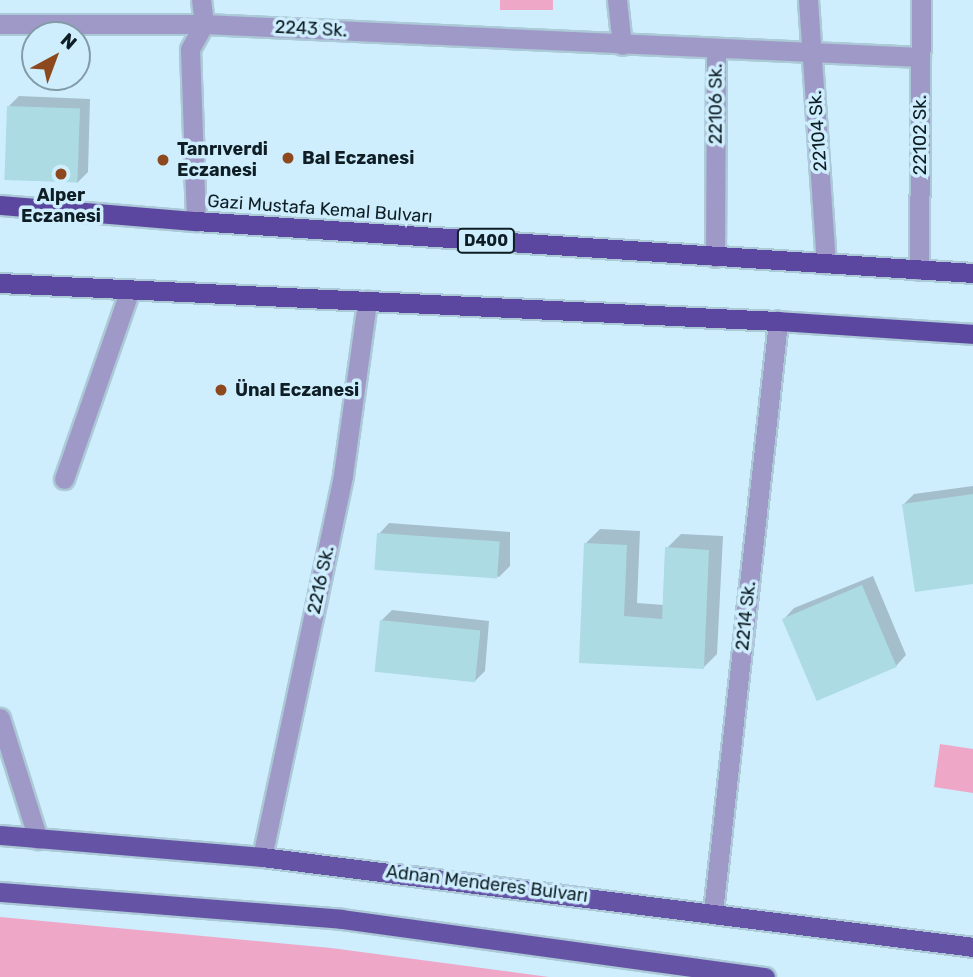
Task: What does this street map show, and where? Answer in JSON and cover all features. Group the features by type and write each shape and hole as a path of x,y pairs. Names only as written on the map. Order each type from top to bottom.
{"highway":[{"name":"Gazi Mustafa Kemal Bulvarı","path":"0,205 196,221 973,273"},
{"path":"0,283 778,321 973,334"}],"main road":[{"name":"Adnan Menderes Bulvarı","path":"0,835 262,857 973,947"},
{"path":"0,892 341,919 765,977"}],"street":[{"path":"196,221 190,49 204,24 201,0"},
{"path":"617,0 622,45"},
{"name":"22104 Sk.","path":"808,0 826,263"},
{"name":"22102 Sk.","path":"919,270 921,0"},
{"name":"2243 Sk.","path":"0,24 204,24 622,45"},
{"name":"22106 Sk.","path":"622,45 716,48 715,257"},
{"path":"716,48 920,57"},
{"path":"64,479 130,290"},
{"name":"2216 Sk.","path":"262,857 343,475 367,300"},
{"name":"2214 Sk.","path":"713,912 778,321"},
{"path":"0,718 38,839"}],"shaded area":[{"path":"500,0 553,0 553,10 500,10"},
{"path":"940,744 973,749 973,793 934,787"},
{"path":"0,917 331,948 549,977 0,977"}],"building":[{"path":"7,106 80,109 77,183 4,180"},
{"path":"973,494 973,584 915,592 902,504"},
{"path":"377,533 500,542 497,578 374,570"},
{"path":"584,543 627,545 624,616 662,619 665,547 709,550 704,669 579,663"},
{"path":"862,585 897,667 817,701 782,619"},
{"path":"380,620 480,631 475,682 375,672"}],"place":[{"name":"Bal Eczanesi","path":"288,158"},
{"name":"Tanrıverdi Eczanesi","path":"163,160"},
{"name":"Alper Eczanesi","path":"61,174"},
{"name":"Ünal Eczanesi","path":"221,390"}]}
